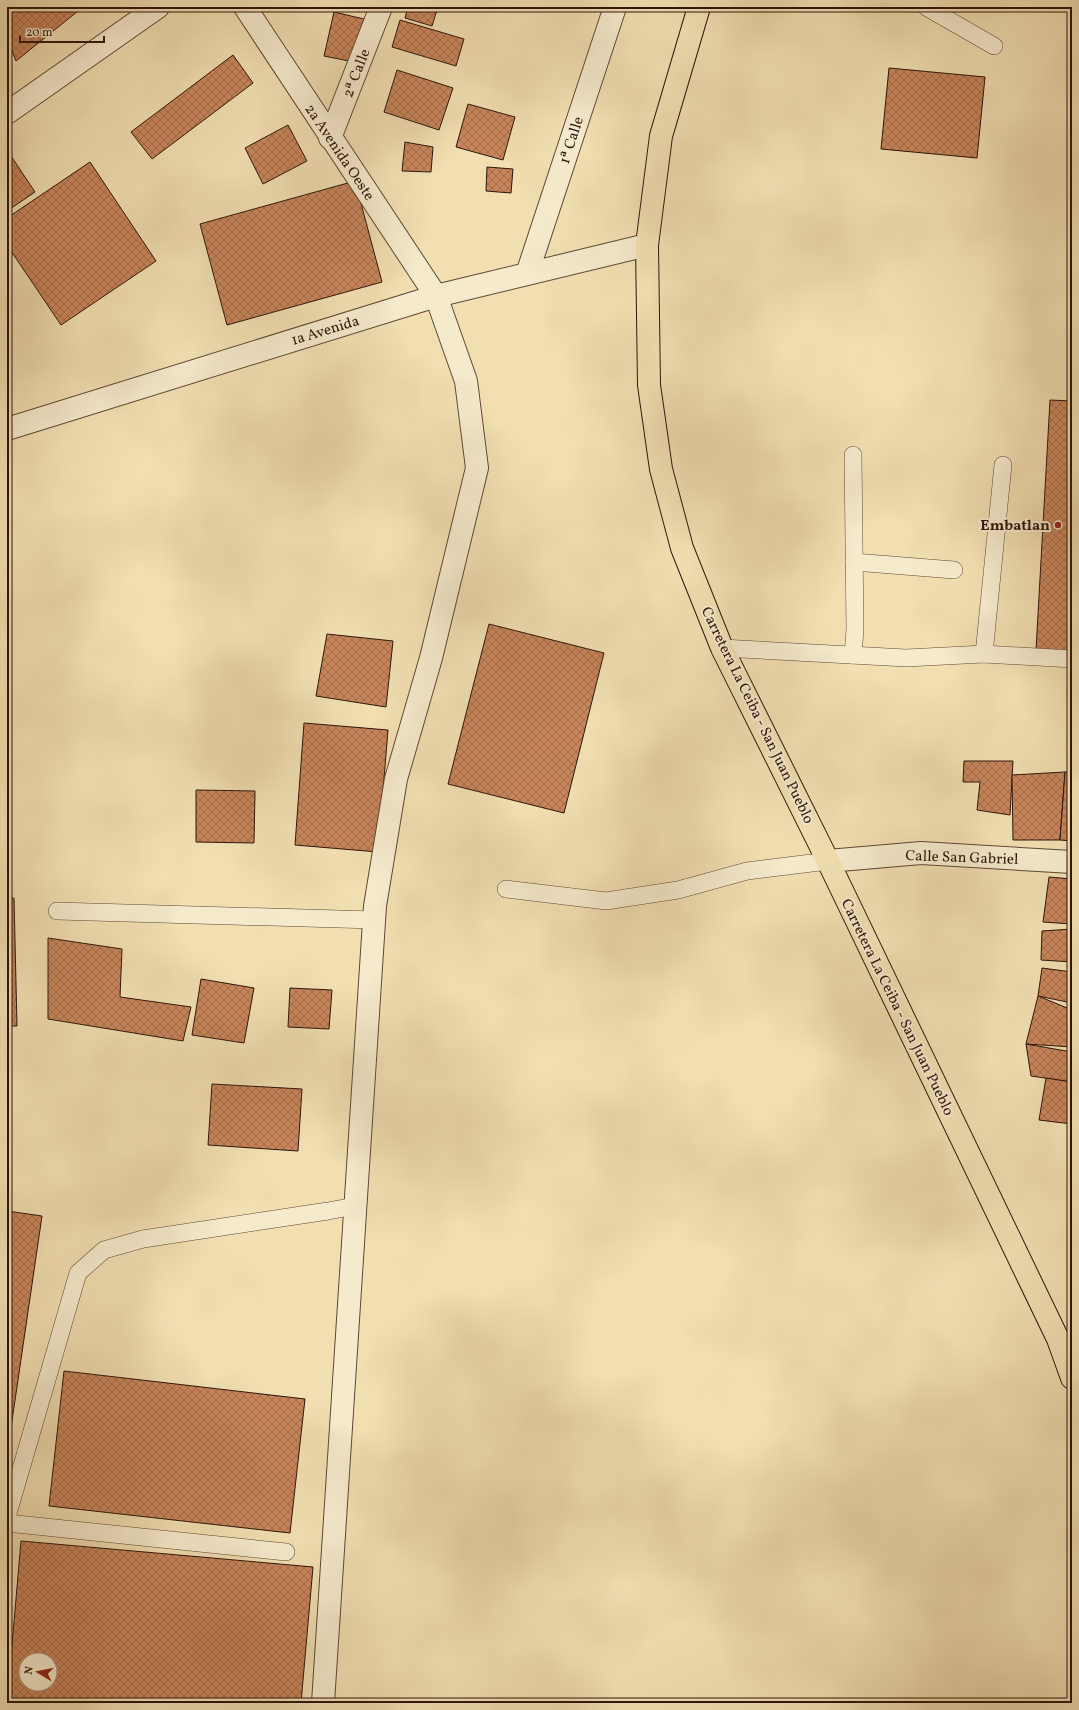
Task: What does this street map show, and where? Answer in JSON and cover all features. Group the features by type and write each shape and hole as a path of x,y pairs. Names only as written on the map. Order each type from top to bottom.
{"main road":[{"name":"Carretera La Ceiba - San Juan Pueblo","path":"699,7 661,136 647,245 649,385 661,469 682,548 722,648 1065,1339 1071,1372"}],"street":[{"path":"7,113 158,7"},
{"name":"2a Avenida Oeste","path":"245,7 330,138 436,296 466,381 477,468 431,658 396,779 374,920 323,1703"},
{"name":"2ª Calle","path":"330,138 381,7"},
{"name":"1ª Calle","path":"527,274 615,7"},
{"name":"1a Avenida","path":"7,429 436,296 647,245"},
{"name":"Calle San Gabriel","path":"828,862 921,853 1072,862"}],"lane":[{"path":"926,7 994,46"},
{"path":"853,455 855,628 853,655"},
{"path":"984,654 1003,465"},
{"path":"854,562 954,570"},
{"path":"722,648 906,658 984,654 1072,659"},
{"path":"506,889 606,901 678,890 747,870 828,862"},
{"path":"57,911 374,920"},
{"path":"7,1517 78,1273 104,1250 143,1239 355,1206"},
{"path":"7,1523 286,1552"}],"building":[{"path":"7,7 83,7 16,61 7,38"},
{"path":"408,7 438,7 432,26 405,18"},
{"path":"334,12 364,19 354,62 324,56"},
{"path":"400,20 464,39 456,66 392,47"},
{"path":"233,55 253,83 152,159 131,132"},
{"path":"889,68 985,77 977,158 881,149"},
{"path":"397,70 453,88 439,130 384,112"},
{"path":"468,104 515,117 503,160 456,147"},
{"path":"288,125 307,161 263,184 245,148"},
{"path":"405,142 433,147 431,172 402,171"},
{"path":"7,150 35,192 7,211"},
{"path":"90,162 156,261 61,325 7,245 7,218"},
{"path":"487,167 513,169 511,193 486,191"},
{"path":"355,181 382,282 227,325 200,224"},
{"name":"Embatlan","path":"1050,400 1072,401 1072,651 1036,650"},
{"path":"489,624 604,653 564,813 448,784"},
{"path":"327,634 393,641 386,707 316,696"},
{"path":"304,723 388,730 378,852 295,845"},
{"path":"964,761 1013,761 1010,815 977,810 980,782 963,782"},
{"path":"1065,772 1060,840 1013,840 1012,775"},
{"path":"1065,772 1072,772 1072,841 1060,840"},
{"path":"196,790 255,791 254,843 196,842"},
{"path":"1049,877 1072,879 1072,924 1043,922"},
{"path":"14,898 17,1026 7,1026 7,899"},
{"path":"1072,929 1072,962 1041,960 1042,931"},
{"path":"48,938 122,949 120,997 191,1007 183,1041 48,1019"},
{"path":"1042,968 1072,972 1072,1003 1038,996"},
{"path":"201,979 254,988 244,1043 192,1035"},
{"path":"290,988 332,990 329,1029 288,1027"},
{"path":"1038,996 1072,1010 1072,1047 1026,1044"},
{"path":"1026,1044 1072,1052 1072,1082 1031,1076"},
{"path":"1046,1078 1072,1082 1072,1124 1039,1120"},
{"path":"212,1084 302,1089 298,1151 208,1145"},
{"path":"7,1211 42,1216 7,1455"},
{"path":"64,1371 305,1399 290,1533 49,1506"},
{"path":"21,1541 313,1567 301,1703 7,1703"}],"place":[{"name":"Embatlan","path":"1058,525"}]}
